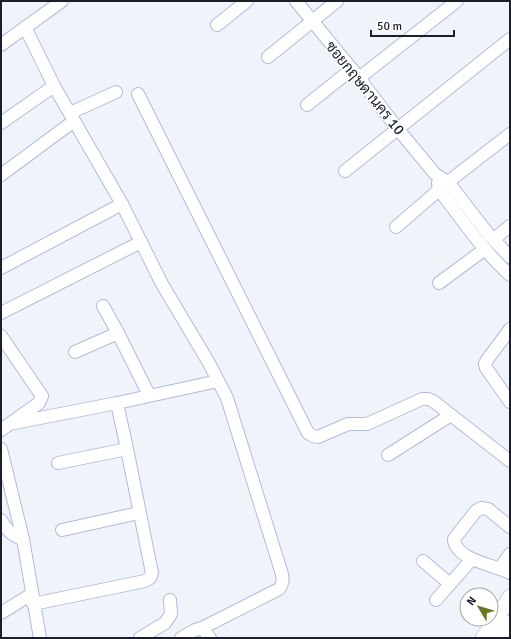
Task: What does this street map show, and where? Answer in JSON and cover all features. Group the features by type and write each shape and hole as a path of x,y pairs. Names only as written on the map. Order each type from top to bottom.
{"highway":[{"path":"489,636 510,624"}],"main road":[{"path":"489,636 510,598"}],"street":[{"path":"1,45 62,1"},
{"path":"217,25 247,1"},
{"name":"ซอยกฤษดานคร 10","path":"296,1 435,174 485,250 510,275"},
{"path":"268,57 337,1"},
{"path":"308,105 356,74 457,1"},
{"path":"25,27 54,86 122,204 162,284 227,398 283,580 279,589 181,638"},
{"path":"344,171 510,39"},
{"path":"1,123 54,86"},
{"path":"1,174 72,117 116,92"},
{"path":"138,94 308,433 318,437 348,424 367,424 422,399 428,398 510,461"},
{"path":"396,227 444,186 510,134"},
{"name":"ซอยกฤษดานคร 10","path":"444,186 510,257"},
{"path":"1,268 122,204"},
{"path":"494,239 510,226"},
{"path":"1,313 141,242"},
{"path":"439,282 485,250"},
{"path":"103,306 150,395"},
{"path":"510,329 485,364 486,368 510,402"},
{"path":"75,352 118,333"},
{"path":"1,336 42,396 39,403 5,427"},
{"path":"5,427 218,381"},
{"path":"1,613 33,599 145,581 150,578 152,573 117,404"},
{"path":"388,455 451,415"},
{"path":"1,449 23,539 40,638"},
{"path":"58,463 127,449"},
{"path":"510,527 488,509 481,508 476,511 454,539 454,544 458,549 485,565 505,570 510,554"},
{"path":"62,530 139,513"},
{"path":"1,520 16,538 23,539"},
{"path":"436,600 472,558"},
{"path":"424,561 450,584"},
{"path":"140,638 165,623 170,614 170,600"},
{"path":"202,628 210,638"}]}
